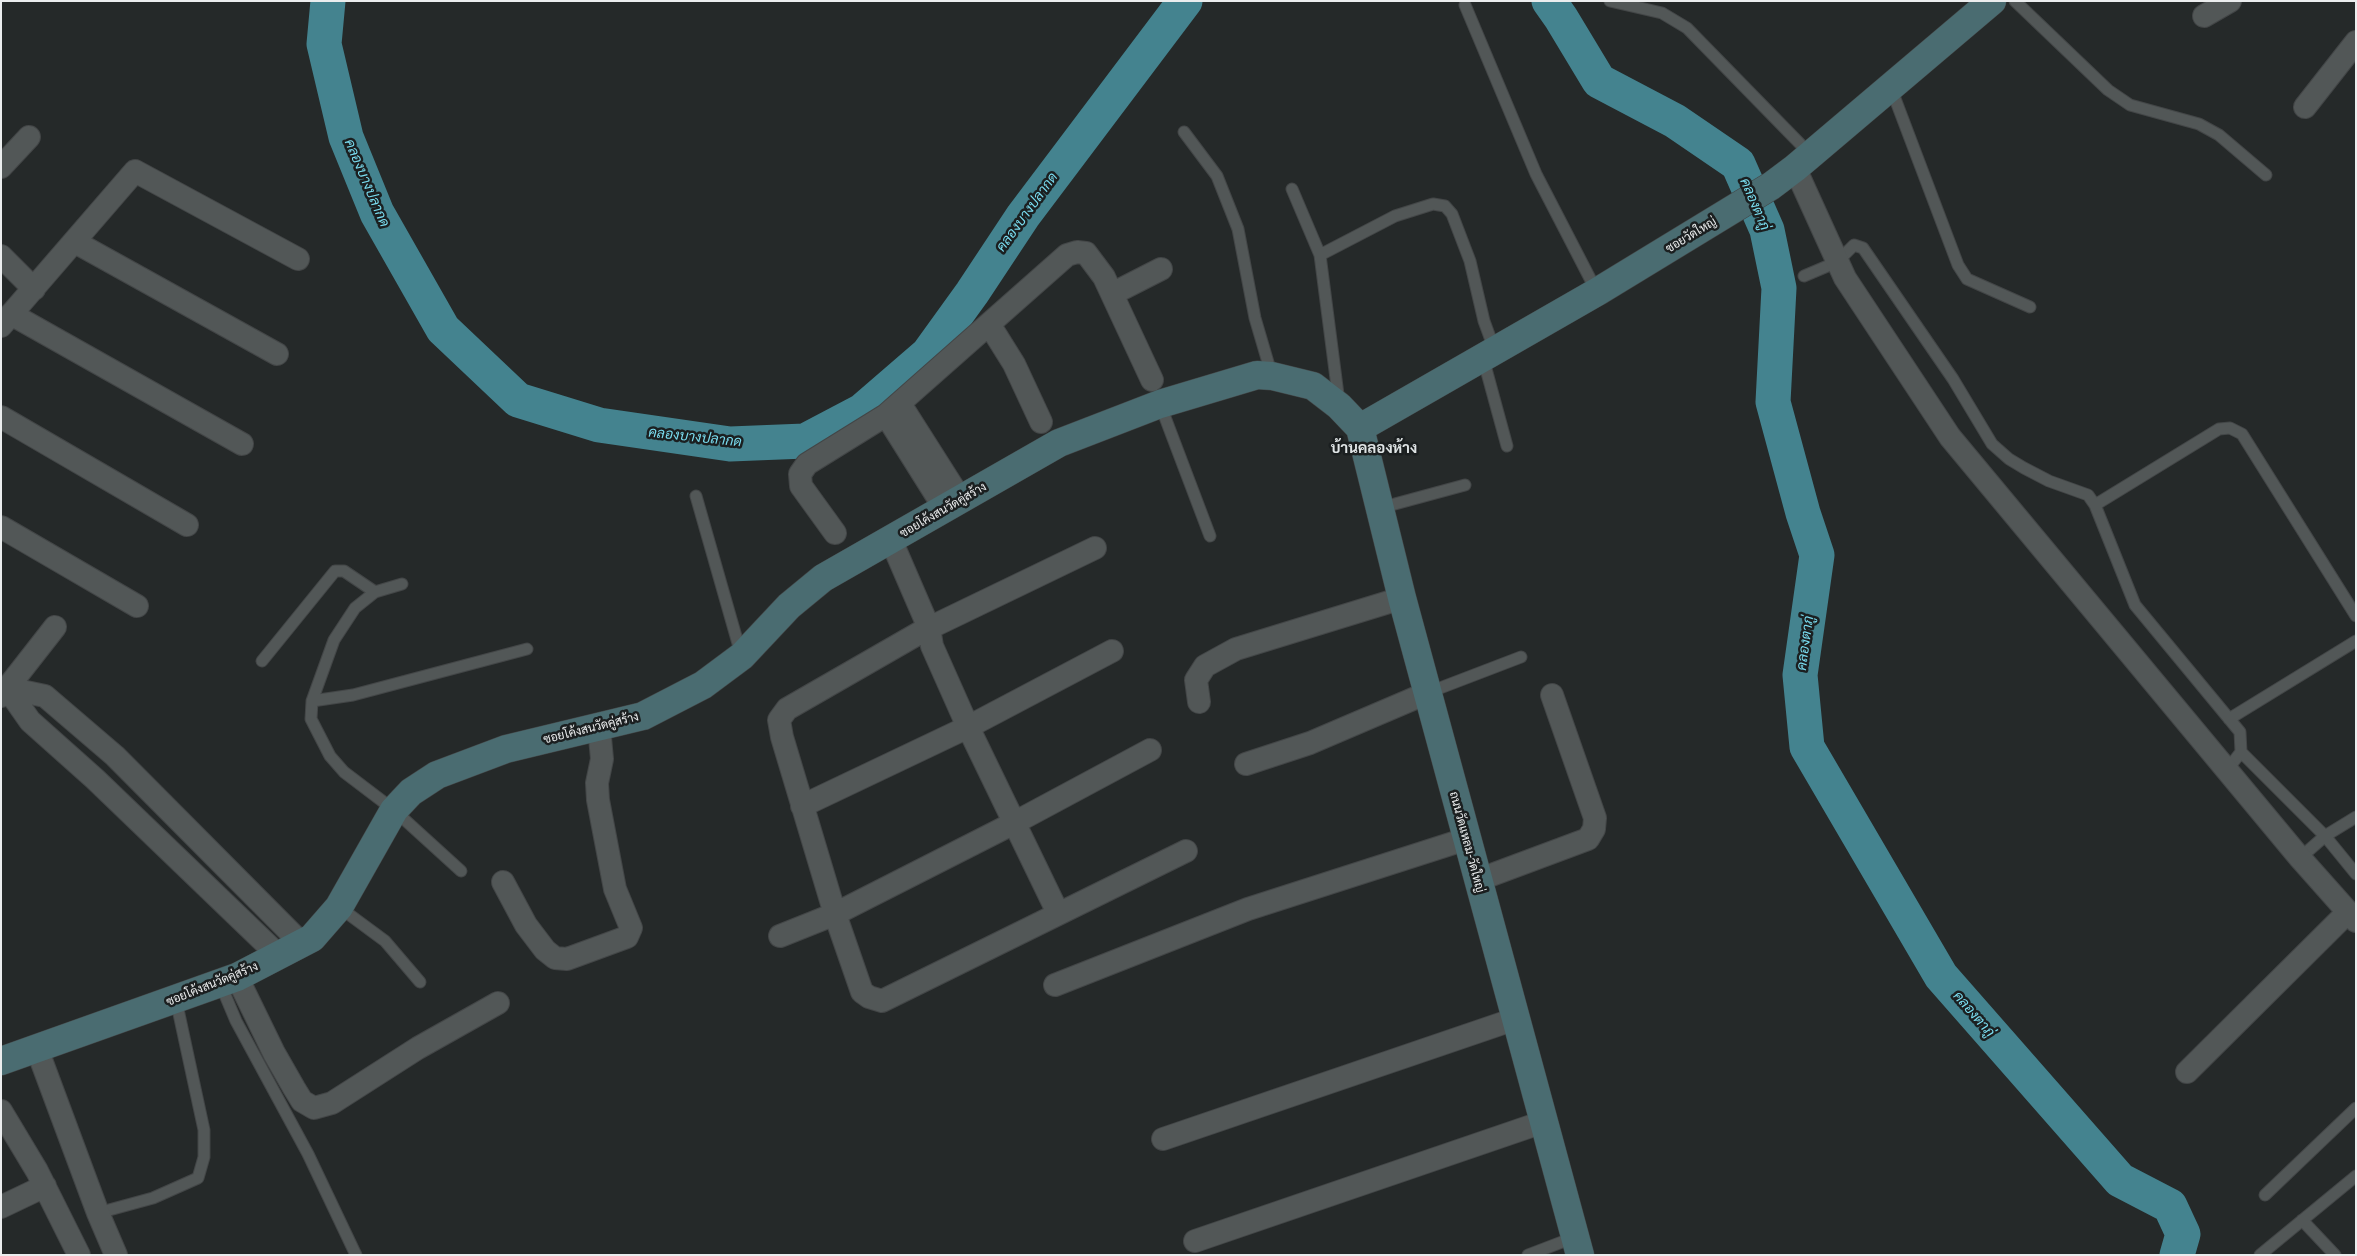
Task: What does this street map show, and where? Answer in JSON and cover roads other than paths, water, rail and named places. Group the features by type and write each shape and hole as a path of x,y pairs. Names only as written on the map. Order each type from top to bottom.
{"street":[{"name":"ซอยวัดใหญ่","path":"1360,428 1597,292 1771,186 1992,1"},
{"path":"2204,16 2230,1"},
{"path":"2305,107 2356,42"},
{"path":"1,167 30,138"},
{"path":"1803,161 1844,278 1950,437 2300,858 2352,917 2187,1072"},
{"path":"242,444 6,320 135,171 298,260"},
{"path":"75,242 277,354"},
{"path":"835,533 801,486 800,474 807,464 893,409 1067,255 1078,252 1086,253 1104,277 1156,392"},
{"path":"1,256 34,289"},
{"path":"1112,294 1161,269"},
{"path":"989,324 1014,364 1041,422"},
{"name":"ซอยโค้งสนวัดคู่สร้าง","path":"1,1061 228,980 312,938 339,906 394,810 411,792 437,775 506,749 643,716 703,685 742,656 789,606 822,578 885,544 1059,443 1156,392 1257,375 1272,376 1313,386 1340,406 1360,428"},
{"path":"893,409 953,505"},
{"path":"1,417 187,525"},
{"name":"ถนนวัดแหลม-วัดใหญ่","path":"1360,428 1427,693 1578,1246"},
{"path":"1,527 137,606"},
{"path":"885,544 968,727 1058,913"},
{"path":"1095,548 787,709 780,720 782,738 802,806 835,914 862,992 869,998 882,1001 1186,851"},
{"path":"1199,702 1196,680 1205,666 1236,649 1402,598"},
{"path":"3,689 56,627"},
{"path":"802,806 968,727 1112,651"},
{"path":"3,689 45,696 108,750 290,950"},
{"path":"3,689 30,722 290,950"},
{"path":"1246,764 1310,743 1427,693"},
{"path":"1478,880 1588,839 1594,829 1595,818 1552,695"},
{"path":"503,882 526,925 545,950 555,958 568,959 627,937 631,928 615,889 598,800 597,783 602,759 599,727"},
{"path":"780,936 835,914 1014,823 1150,750"},
{"path":"1055,985 1248,908 1466,839"},
{"path":"228,980 302,1101 314,1108 332,1103 418,1048 498,1003"},
{"path":"1163,1139 1515,1019"},
{"path":"37,1049 98,1213 116,1255"},
{"path":"1,1111 45,1186 79,1255"},
{"path":"1195,1241 1543,1122"},
{"path":"1,1207 45,1186"}],"lane":[{"path":"1610,1 1662,13 1687,28 1803,161"},
{"path":"2016,1 2108,90 2130,105 2199,124 2219,135 2266,175"},
{"path":"1466,5 1536,174 1597,292"},
{"path":"1890,88 1958,265 1967,279 2030,307"},
{"path":"1184,132 1217,176 1238,229 1256,318 1272,376"},
{"path":"1292,189 1320,255 1340,406"},
{"path":"1320,255 1395,216 1433,204 1446,206 1452,214 1470,261 1484,321 1507,446"},
{"path":"1804,276 1837,262 1854,245 1864,248 1953,379 1992,444 2008,459 2024,468 2088,495 2095,506 2135,605 2240,732 2241,752 2227,770"},
{"path":"1156,392 1210,536"},
{"path":"2095,506 2219,429 2230,428 2242,434 2356,616"},
{"path":"1380,508 1465,485"},
{"path":"696,496 742,656"},
{"path":"262,661 335,571 344,571 375,592"},
{"path":"402,584 375,592 355,608 334,640 312,701 311,719 330,756 344,772 394,810 461,871"},
{"path":"2229,718 2356,641"},
{"path":"312,701 353,695 527,649"},
{"path":"1427,693 1521,657"},
{"path":"2241,752 2325,836 2356,874"},
{"path":"2300,858 2325,836 2356,817"},
{"path":"339,906 385,941 420,982"},
{"path":"228,980 236,1021 308,1154 356,1255"},
{"path":"98,1213 153,1198 198,1178 204,1157 204,1130 176,1000"},
{"path":"2265,1195 2356,1108"},
{"path":"2260,1255 2356,1176"},
{"path":"2302,1220 2334,1255"},
{"path":"1528,1255 1578,1246"}],"waterway":[{"name":"คลองบางปลากด","path":"328,1 324,44 346,137 377,213 443,329 518,400 599,425 730,444 805,441 862,411 928,354 972,293 1023,216 1185,1"},
{"name":"คลองตาภู่","path":"1549,1 1599,81 1675,121 1738,164 1767,230 1779,288 1773,402 1803,513 1817,555 1800,675 1807,747 1941,976 2120,1180 2170,1206 2183,1234 2177,1255"}],"district":[{"name":"บ้านคลองห้าง","path":"1374,448"}]}
